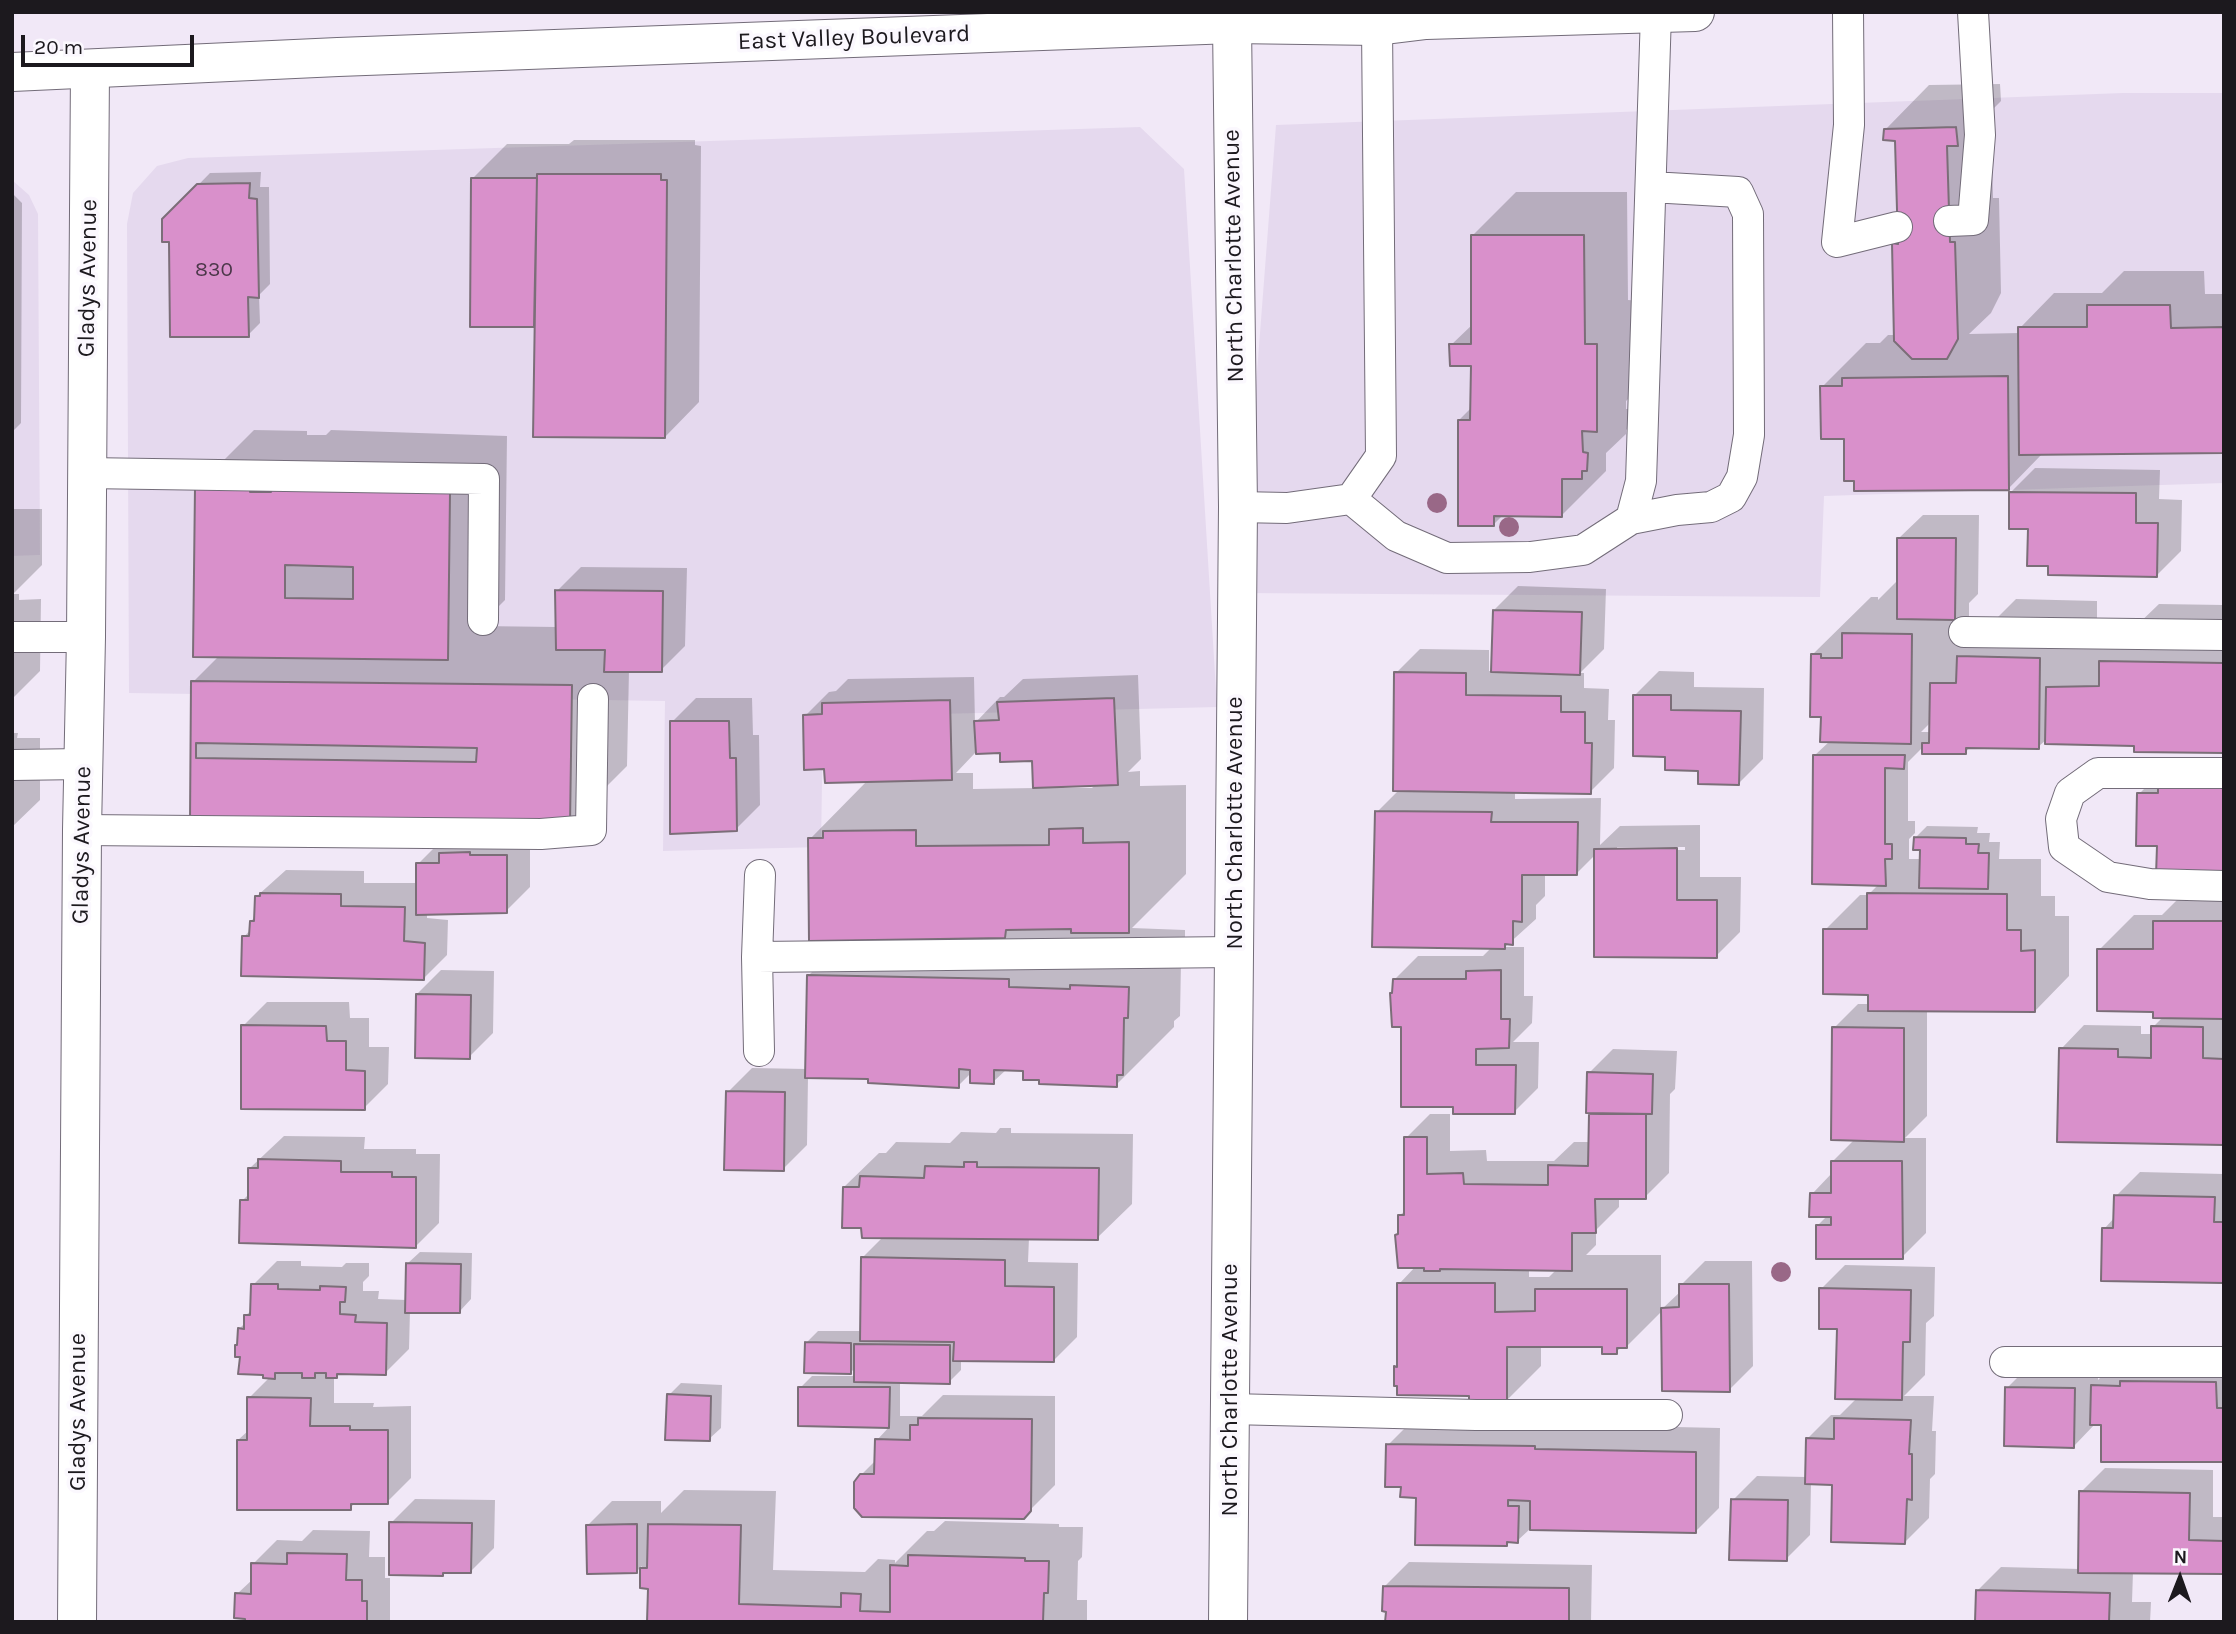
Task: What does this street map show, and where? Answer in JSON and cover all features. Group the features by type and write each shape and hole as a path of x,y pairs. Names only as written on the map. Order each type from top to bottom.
{"street":[{"name":"East Valley Boulevard","path":"12,72 1132,20 1377,26 1426,16 1695,12"},
{"name":"North Charlotte Avenue","path":"1228,1622 1238,507 1232,24"},
{"name":"Gladys Avenue","path":"77,1622 90,69"}],"lane":[{"path":"1848,12 1849,125 1837,242 1897,227"},
{"path":"1949,221 1973,220 1979,135 1973,12"},
{"path":"1631,519 1642,481 1656,13"},
{"path":"1238,507 1287,508 1351,499 1381,456 1377,26"},
{"path":"1351,499 1396,536 1447,558 1530,557 1583,550 1631,519 1711,507 1731,497 1742,477 1749,435 1748,214 1738,192 1651,187"},
{"path":"86,473 484,480 483,620"},
{"path":"1964,632 2224,635"},
{"path":"12,637 86,637"},
{"path":"82,830 527,834 591,830 593,699"},
{"path":"12,765 83,764"},
{"path":"2224,772 2098,773 2070,793 2061,820 2064,847 2108,877 2150,884 2224,886"},
{"path":"759,1051 757,957 760,875"},
{"path":"757,957 1234,952"},
{"path":"2005,1362 2224,1362"},
{"path":"1230,1409 1475,1415 1667,1415"}],"shaded area":[{"path":"2123,93 2224,93 2224,483 1824,496 1820,597 1240,593 1276,125"},
{"path":"1140,127 1184,169 1217,707 823,717 821,847 663,851 665,701 129,693 127,224 133,193 157,166 188,158"},
{"path":"12,180 29,195 38,214 40,555 12,556"}],"building":[{"path":"1956,127 1958,146 1947,146 1950,242 1955,242 1958,339 1947,359 1912,359 1894,341 1892,243 1898,244 1895,141 1883,140 1884,129"},
{"path":"537,174 661,174 661,180 667,180 665,438 533,437"},
{"path":"471,178 537,178 534,327 470,327"},
{"path":"250,183 249,198 257,199 259,298 248,297 249,337 170,337 169,242 162,242 162,219 197,184"},
{"path":"1471,235 1584,235 1585,344 1597,344 1597,432 1582,431 1583,452 1588,453 1587,471 1582,471 1582,479 1562,479 1562,517 1494,516 1494,526 1458,526 1458,420 1470,420 1471,366 1450,366 1449,344 1471,344"},
{"path":"2087,305 2170,305 2171,328 2224,327 2224,453 2019,455 2018,327 2087,327"},
{"path":"2008,376 2009,490 1854,491 1854,481 1844,481 1844,439 1821,439 1820,386 1842,386 1842,378"},
{"path":"195,487 250,488 250,492 271,492 272,487 450,493 448,660 193,657","holes":["285,565 353,567 353,599 285,598"]},
{"path":"2009,492 2136,493 2136,523 2158,523 2157,577 2048,575 2048,566 2027,566 2028,529 2009,529"},
{"path":"1897,538 1956,538 1955,620 1897,619"},
{"path":"555,590 663,591 662,672 604,672 605,650 556,650"},
{"path":"1493,610 1582,612 1580,675 1491,672"},
{"path":"1842,633 1912,634 1911,744 1820,742 1821,717 1810,717 1811,654 1821,654 1821,658 1842,658"},
{"path":"1957,656 2040,658 2039,749 1966,748 1966,754 1922,754 1922,743 1929,743 1930,683 1956,683"},
{"path":"2099,661 2224,663 2224,753 2134,752 2134,746 2045,744 2046,687 2099,686"},
{"path":"1394,672 1466,673 1466,695 1561,696 1561,712 1585,712 1585,743 1592,743 1591,794 1393,791"},
{"path":"191,681 572,685 570,825 190,821","holes":["196,743 477,748 476,762 196,758"]},
{"path":"1633,695 1671,695 1671,710 1741,711 1739,785 1698,784 1698,771 1665,770 1665,757 1633,756"},
{"path":"1114,698 1118,785 1033,788 1032,761 1000,762 1000,753 976,754 974,721 999,720 997,702"},
{"path":"950,700 952,780 825,783 824,769 804,770 803,715 822,714 822,703"},
{"path":"670,721 729,721 730,758 736,758 737,831 670,834"},
{"path":"1813,755 1905,755 1904,769 1885,768 1885,844 1892,844 1892,859 1885,859 1886,886 1812,884"},
{"path":"2158,780 2224,781 2224,876 2156,875 2157,846 2136,846 2137,793 2158,793"},
{"path":"1375,811 1492,812 1491,822 1578,822 1577,875 1522,875 1522,922 1513,921 1513,945 1505,944 1505,949 1372,947"},
{"path":"1083,828 1083,843 1129,842 1129,933 1071,933 1071,929 1006,930 1005,938 809,941 808,838 823,838 823,831 916,830 916,846 1049,845 1049,829"},
{"path":"1914,837 1966,838 1966,844 1979,844 1978,853 1989,853 1988,889 1919,888 1920,850 1913,850"},
{"path":"1677,848 1677,900 1717,900 1717,958 1594,957 1594,849"},
{"path":"470,852 470,855 507,855 507,913 416,915 416,863 439,863 439,853"},
{"path":"260,893 341,894 341,906 405,907 404,941 425,943 424,980 241,976 242,936 249,936 250,921 254,921 255,896 260,896"},
{"path":"1867,893 2007,894 2007,930 2021,930 2021,951 2035,950 2035,1012 1868,1011 1868,995 1823,994 1823,929 1867,929"},
{"path":"2153,921 2224,921 2224,1019 2153,1018 2153,1012 2097,1011 2097,949 2153,949"},
{"path":"1501,970 1501,1019 1510,1019 1509,1048 1476,1049 1476,1065 1516,1065 1515,1114 1453,1114 1453,1107 1401,1107 1401,1027 1392,1027 1390,993 1393,979 1466,979 1466,971"},
{"path":"807,975 1009,979 1009,987 1129,987 1128,1018 1124,1018 1123,1075 1117,1075 1117,1087 1039,1084 1039,1080 1023,1080 1023,1071 994,1070 994,1084 970,1083 970,1070 959,1069 959,1088 868,1083 868,1079 805,1078"},
{"path":"416,994 471,995 470,1059 415,1058"},
{"path":"241,1025 326,1026 327,1041 346,1041 346,1070 365,1071 365,1110 241,1109"},
{"path":"2151,1026 2203,1027 2203,1058 2224,1059 2224,1145 2057,1142 2059,1048 2118,1049 2118,1057 2151,1058"},
{"path":"1832,1027 1904,1028 1904,1142 1831,1140"},
{"path":"1587,1072 1653,1074 1652,1114 1586,1113"},
{"path":"726,1091 785,1092 784,1171 724,1170"},
{"path":"1589,1114 1646,1114 1646,1199 1595,1199 1596,1233 1572,1233 1572,1271 1424,1271 1424,1268 1398,1268 1395,1235 1398,1234 1398,1215 1404,1215 1404,1137 1427,1137 1427,1174 1463,1173 1464,1184 1548,1185 1548,1165 1588,1166"},
{"path":"258,1159 341,1161 341,1172 392,1172 392,1177 416,1177 416,1248 239,1243 240,1200 248,1200 248,1168 258,1168"},
{"path":"1831,1161 1902,1161 1903,1259 1816,1259 1816,1225 1831,1225 1831,1217 1809,1217 1810,1193 1831,1193"},
{"path":"964,1162 977,1162 977,1167 1099,1168 1098,1240 862,1238 861,1228 842,1228 843,1187 859,1187 860,1176 924,1178 925,1166 964,1167"},
{"path":"2114,1195 2215,1197 2214,1222 2224,1222 2224,1283 2101,1281 2102,1228 2113,1228"},
{"path":"861,1257 1005,1260 1005,1286 1054,1287 1054,1362 953,1361 954,1342 860,1341"},
{"path":"406,1263 461,1264 460,1313 405,1313"},
{"path":"1397,1283 1495,1283 1495,1312 1535,1311 1535,1289 1627,1289 1627,1348 1617,1348 1617,1354 1602,1354 1602,1347 1507,1347 1507,1403 1469,1402 1469,1396 1397,1395 1394,1366 1397,1367"},
{"path":"251,1284 278,1284 278,1289 320,1290 320,1286 346,1287 345,1302 340,1302 340,1314 356,1315 355,1322 387,1323 386,1375 337,1374 337,1378 326,1378 326,1373 315,1373 315,1378 302,1378 302,1373 275,1373 275,1379 263,1378 263,1375 238,1374 240,1357 235,1357 235,1345 238,1328 244,1329 244,1315 250,1315"},
{"path":"1679,1284 1729,1284 1730,1392 1662,1391 1661,1308 1679,1307"},
{"path":"1819,1288 1911,1290 1910,1342 1903,1342 1902,1400 1835,1399 1837,1329 1819,1329"},
{"path":"805,1342 851,1343 851,1374 804,1373"},
{"path":"854,1344 950,1345 950,1384 854,1382"},
{"path":"2120,1381 2216,1382 2217,1408 2224,1408 2224,1462 2101,1462 2101,1425 2090,1425 2091,1385 2120,1386"},
{"path":"798,1387 890,1387 889,1428 798,1426"},
{"path":"2005,1387 2075,1388 2074,1448 2004,1446"},
{"path":"667,1394 711,1396 710,1441 665,1440"},
{"path":"247,1397 311,1398 310,1426 388,1430 388,1504 351,1504 351,1510 237,1510 237,1440 247,1440"},
{"path":"918,1418 1032,1419 1031,1511 1024,1519 862,1517 854,1508 854,1482 860,1474 874,1474 875,1439 910,1440 910,1425 918,1425"},
{"path":"1834,1418 1911,1420 1909,1454 1912,1454 1912,1500 1907,1499 1905,1544 1831,1542 1832,1485 1805,1484 1806,1438 1834,1439"},
{"path":"1386,1444 1696,1452 1696,1533 1530,1530 1530,1501 1508,1500 1508,1506 1519,1506 1518,1543 1507,1542 1507,1546 1415,1545 1416,1498 1400,1497 1401,1487 1385,1487"},
{"path":"2079,1491 2190,1493 2189,1540 2224,1541 2224,1574 2078,1573"},
{"path":"1731,1499 1788,1500 1787,1561 1729,1560"},
{"path":"389,1522 472,1523 471,1573 443,1573 443,1576 389,1575"},
{"path":"637,1524 637,1573 587,1574 586,1525"},
{"path":"648,1524 741,1525 739,1604 841,1607 841,1593 861,1594 860,1611 890,1612 890,1565 908,1566 908,1555 1049,1561 1048,1593 1044,1593 1043,1622 647,1622 648,1589 640,1588 640,1568 647,1568"},
{"path":"287,1553 347,1554 346,1580 362,1580 362,1601 367,1601 367,1622 245,1622 245,1619 234,1618 235,1593 251,1594 251,1563 287,1564"},
{"path":"1383,1586 1569,1588 1569,1622 1385,1622 1386,1612 1382,1611"},
{"path":"1976,1590 2110,1593 2109,1622 1975,1622"}]}
